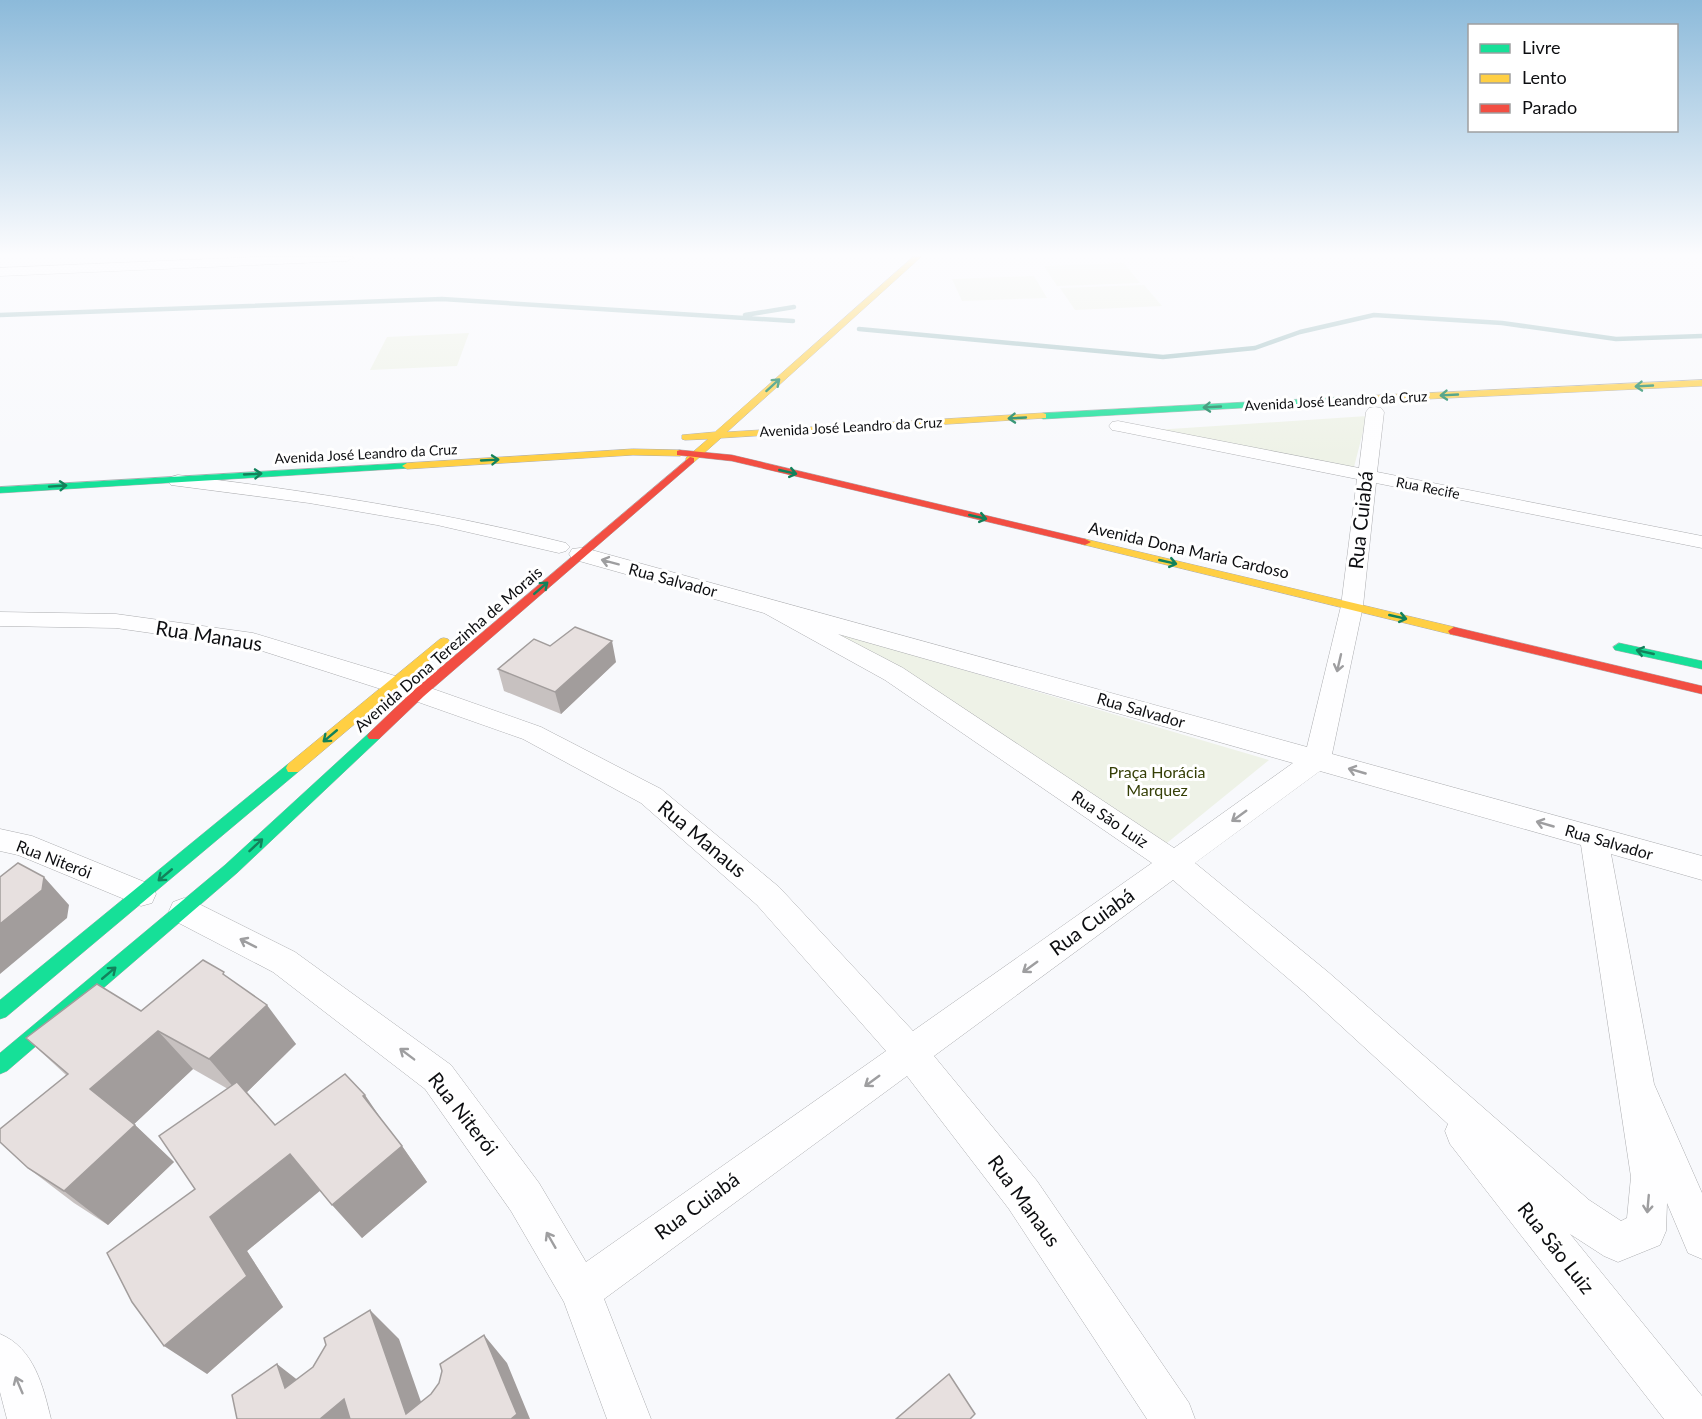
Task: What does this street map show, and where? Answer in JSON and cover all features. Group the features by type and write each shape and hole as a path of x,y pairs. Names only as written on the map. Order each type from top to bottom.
{"main road":[{"name":"Avenida Dona Terezinha de Morais","path":"0,1011 194,850 406,688 564,549 696,454 843,323"},
{"name":"Avenida José Leandro da Cruz","path":"677,437 1124,411 1702,383"},
{"name":"Avenida José Leandro da Cruz","path":"1112,427 1702,395"},
{"path":"648,468 677,437 698,425"},
{"name":"Avenida José Leandro da Cruz","path":"447,449 650,438"},
{"name":"Avenida José Leandro da Cruz","path":"696,454 756,450"},
{"name":"Avenida José Leandro da Cruz","path":"0,489 666,451"},
{"name":"Avenida Dona Maria Cardoso","path":"666,451 732,458 1353,591 1702,690"},
{"name":"Avenida Dona Terezinha de Morais","path":"0,1065 231,869 406,688 457,631"},
{"path":"1609,644 1702,665"}],"street":[{"name":"Rua Cuiabá","path":"580,1291 1317,760 1353,591 1365,476 1375,412"},
{"name":"Rua Recife","path":"1112,427 1702,542"},
{"name":"Rua Salvador","path":"166,479 309,497 437,519 564,549 1702,868"},
{"name":"Rua São Luiz","path":"768,606 894,674 1174,862 1317,982 1575,1214 1618,1242 1646,1231 1650,1177 1594,838"},
{"name":"Rua Manaus","path":"4,612 116,621 253,640 406,688 532,733 651,796 768,896 910,1053 1023,1195 1173,1419"},
{"name":"Rua Niterói","path":"0,840 22,844 141,894"},
{"path":"194,850 231,869"},
{"name":"Rua Niterói","path":"184,910 284,962 438,1077 525,1197 580,1291 628,1419"},
{"name":"Rua São Luiz","path":"1420,1076 1692,1419"},
{"name":"Rua São Luiz","path":"1636,1084 1702,1239"},
{"path":"0,1354 20,1383 29,1419"}],"green space":[{"path":"469,333 457,366 370,370 387,337"},
{"path":"1367,416 1353,471 1155,430"},
{"name":"Praça Horácia Marquez","path":"811,625 1269,760 1162,847"}],"building":[{"path":"575,627 612,641 555,692 498,669 534,639 550,646"},
{"path":"18,863 44,877 42,890 0,924 0,877"},
{"path":"203,960 224,972 223,974 267,1005 209,1059 158,1031 90,1089 135,1125 64,1191 28,1168 0,1142 0,1129 68,1074 26,1038 97,984 141,1011"},
{"path":"345,1074 365,1095 363,1096 402,1146 332,1205 290,1154 210,1217 247,1276 164,1346 132,1302 107,1253 195,1189 159,1136 237,1082 275,1125"},
{"path":"370,1310 406,1414 431,1394 439,1383 442,1371 440,1364 484,1335 517,1414 511,1419 350,1419 344,1399 320,1419 237,1419 232,1395 277,1364 285,1388 313,1367 326,1345 324,1338"},
{"path":"949,1374 975,1414 970,1419 896,1419"}],"waterway":[{"path":"859,329 1163,357 1255,348 1300,332 1338,323"},
{"path":"1504,323 1616,339 1702,336"}],"traffic: fast":[{"path":"1043,416 1364,399"},
{"path":"0,490 407,466"},
{"path":"1619,647 1702,665"},
{"path":"0,1065 231,869 374,736"},
{"path":"0,1011 293,768"}],"traffic: slow":[{"path":"690,460 843,323"},
{"path":"1364,399 1702,383"},
{"path":"685,437 1043,416"},
{"path":"407,466 633,452 680,453"},
{"path":"1085,542 1454,631"},
{"path":"293,768 444,642"}],"traffic: jam":[{"path":"680,453 732,458 1085,542"},
{"path":"374,736 419,693 690,460"},
{"path":"1454,631 1702,690"}]}
